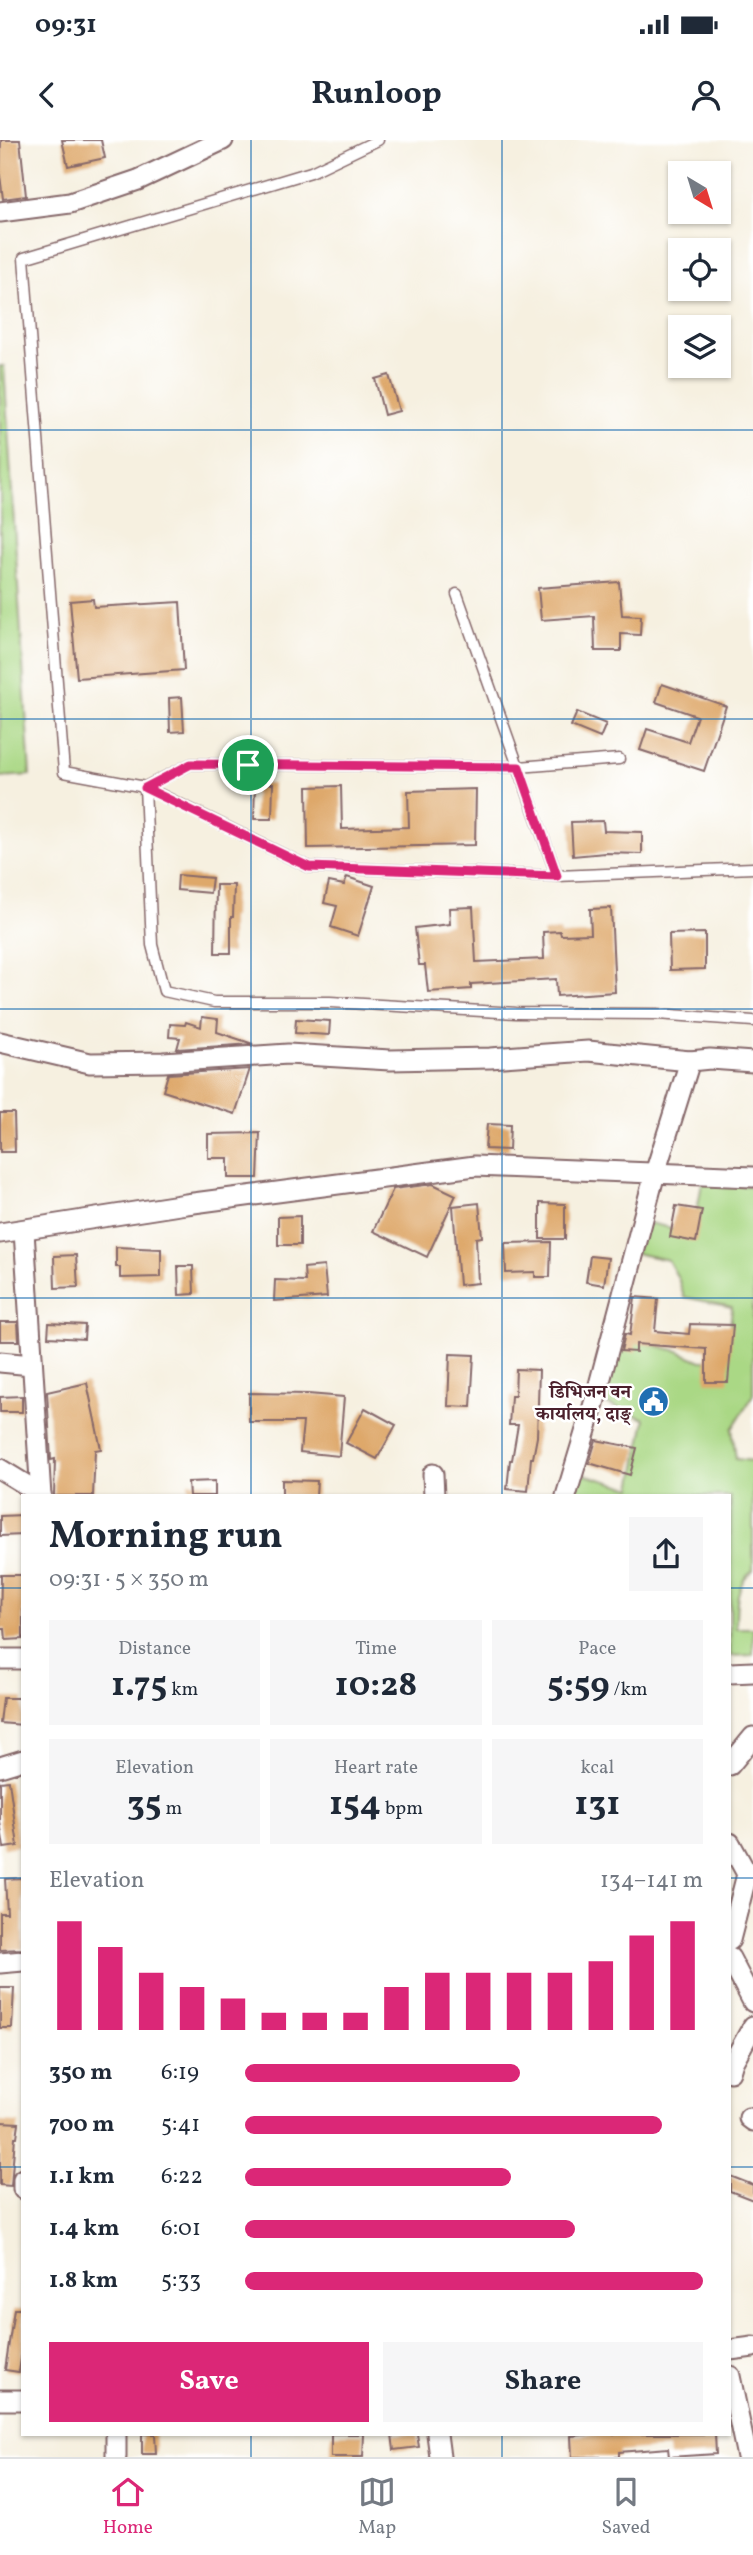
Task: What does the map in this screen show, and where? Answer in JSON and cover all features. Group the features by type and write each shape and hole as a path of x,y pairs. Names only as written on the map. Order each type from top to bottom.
{"street":[{"path":"0,212 70,203 138,180 223,140"},
{"path":"0,1042 90,1063 163,1062 288,1054 390,1059 490,1058 588,1051 690,1061 710,1059 753,1062"},
{"path":"567,1494 655,1173 690,1061"},
{"path":"0,1233 186,1204 475,1167 753,1177"},
{"path":"24,1231 41,1494"},
{"path":"0,1362 33,1365"},
{"path":"0,1469 39,1494"},
{"path":"433,1474 434,1494"},
{"path":"0,1659 21,1659"},
{"path":"731,1673 753,1672"},
{"path":"731,1764 753,1737"},
{"path":"0,1767 21,1761"},
{"path":"731,1845 747,1874 731,1936"},
{"path":"731,1960 753,2002"},
{"path":"0,1964 21,1961"},
{"path":"731,2069 753,2026"},
{"path":"731,2350 753,2347"},
{"path":"731,2381 747,2457"},
{"path":"0,2400 21,2400"},
{"path":"116,2436 116,2457"},
{"path":"437,2436 440,2457"}],"lane":[{"path":"379,140 312,172 24,258 64,772 145,788 309,867 557,876 753,868"},
{"path":"457,594 557,876"},
{"path":"145,788 191,764 519,767 618,759"},
{"path":"145,788 152,945 164,991 214,1002 330,1002 516,1013 657,1014 753,1021"}],"green space":[{"path":"0,366 4,366 30,775 0,777"},
{"path":"702,1183 753,1186 753,1396 732,1429 736,1459 753,1461 753,1570 747,1575 740,1589 736,1628 753,1628 753,1655 731,1656 731,1494 564,1494 571,1471 632,1488 645,1419 596,1400 615,1336 678,1351 701,1361 727,1360 732,1307 684,1297 668,1260 635,1253 649,1223 693,1233"}],"building":[{"path":"1,140 20,140 26,196 3,199 0,175"},
{"path":"62,140 101,140 105,158 68,166"},
{"path":"389,375 399,411 384,415 375,379"},
{"path":"619,582 622,615 641,616 640,635 621,634 621,651 595,651 594,616 541,620 538,588"},
{"path":"93,599 94,607 180,602 184,670 77,678 70,601"},
{"path":"662,684 726,706 704,771 640,750 647,729 688,742 697,716 656,702"},
{"path":"182,697 184,731 170,732 169,698"},
{"path":"577,712 606,724 600,738 571,726"},
{"path":"255,784 273,784 272,819 254,819"},
{"path":"341,786 342,829 409,827 408,791 476,789 475,845 308,848 307,787"},
{"path":"603,821 604,831 642,832 642,854 573,856 571,822"},
{"path":"178,875 212,878 210,893 177,890"},
{"path":"347,877 374,886 358,936 331,927 337,906 324,903 329,882 344,885"},
{"path":"216,885 234,885 231,953 215,953"},
{"path":"473,907 476,962 544,959 543,932 560,931 561,935 591,934 590,909 611,908 615,992 557,996 556,979 471,984 471,989 428,992 425,965 419,965 415,928 450,924 449,908"},
{"path":"705,933 705,969 670,970 669,934"},
{"path":"202,1017 218,1019 217,1032 253,1044 177,1049 180,1038 169,1037 170,1024 185,1025 186,1022 201,1027"},
{"path":"296,1019 330,1021 329,1035 295,1033"},
{"path":"250,1069 235,1114 163,1091 168,1074"},
{"path":"0,1113 14,1113 15,1152 0,1152"},
{"path":"487,1124 510,1125 509,1150 485,1149"},
{"path":"260,1133 258,1178 228,1178 228,1158 208,1158 208,1134"},
{"path":"433,1184 456,1195 427,1257 373,1231 393,1189"},
{"path":"479,1203 482,1237 476,1238 478,1283 459,1285 453,1206"},
{"path":"540,1203 565,1204 565,1239 540,1239"},
{"path":"676,1206 702,1210 696,1242 670,1237"},
{"path":"300,1216 300,1245 278,1245 278,1217"},
{"path":"551,1242 550,1277 535,1277 535,1272 506,1273 505,1243"},
{"path":"116,1247 161,1249 161,1277 120,1278 120,1267 116,1267"},
{"path":"76,1255 78,1287 55,1288 54,1256"},
{"path":"590,1256 608,1258 604,1285 586,1282"},
{"path":"178,1266 193,1266 194,1294 179,1295"},
{"path":"324,1266 327,1297 274,1301 275,1280 305,1281 304,1268"},
{"path":"635,1297 658,1299 655,1331 689,1334 690,1324 733,1325 728,1382 706,1382 706,1349 636,1344 636,1352 621,1351 625,1334 630,1335"},
{"path":"0,1322 18,1322 19,1341 0,1341"},
{"path":"49,1323 85,1325 84,1339 48,1337"},
{"path":"450,1354 474,1355 471,1407 448,1406"},
{"path":"516,1369 539,1370 537,1437 531,1458 528,1491 507,1489 518,1425 509,1425 511,1396 515,1396"},
{"path":"87,1383 101,1449 95,1450 93,1494 54,1494 55,1459 51,1460 47,1392"},
{"path":"249,1393 344,1397 339,1456 300,1452 303,1422 249,1422"},
{"path":"22,1396 22,1412 0,1412 0,1397"},
{"path":"365,1408 396,1425 377,1459 346,1443"},
{"path":"596,1440 637,1448 630,1475 589,1463"},
{"path":"282,1480 317,1481 316,1494 282,1494"},
{"path":"215,1481 215,1494 189,1494 188,1482"},
{"path":"21,1515 21,1535 0,1536 0,1516"},
{"path":"1,1575 21,1575 21,1639 6,1640 5,1629 0,1629"},
{"path":"3,1698 21,1698 21,1725 0,1723"},
{"path":"9,1781 18,1846 4,1848 0,1822 0,1782"},
{"path":"21,1878 21,1949 0,1950 0,1913 7,1913 5,1879"},
{"path":"0,1988 14,1988 12,2028 0,2028"},
{"path":"0,2122 19,2123 15,2137 11,2186 0,2185"},
{"path":"731,2176 753,2185 753,2200 731,2191"},
{"path":"14,2309 21,2309 19,2372 5,2370"},
{"path":"142,2436 155,2436 156,2454 142,2454"},
{"path":"331,2436 364,2436 363,2457 331,2457"},
{"path":"392,2436 417,2436 419,2447 394,2450"},
{"path":"571,2436 715,2436 716,2454 669,2457 668,2448 619,2452 619,2457 572,2457"}],"place":[{"name":"डिभिजन वन कार्यालय, दाङ्","path":"654,1402"}],"route":[{"path":"191,764 248,765 519,767 557,876 309,867 145,788 191,764"}]}
